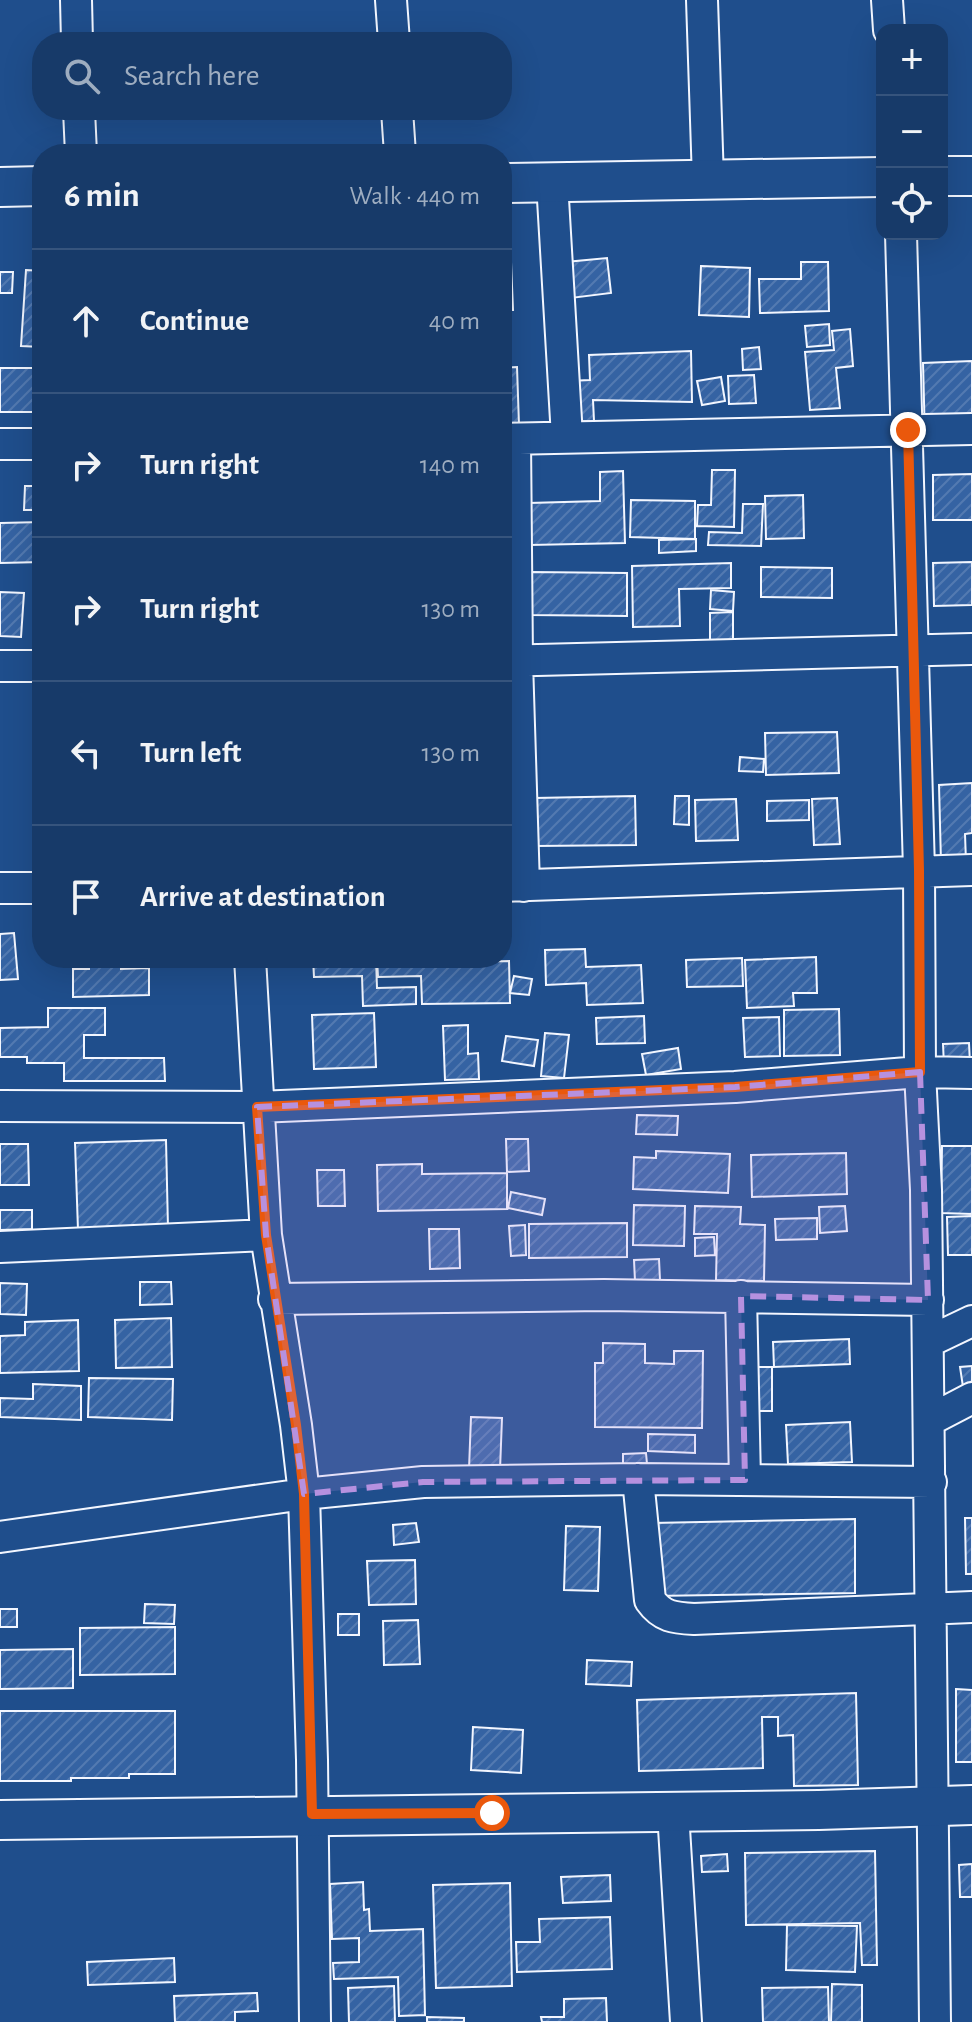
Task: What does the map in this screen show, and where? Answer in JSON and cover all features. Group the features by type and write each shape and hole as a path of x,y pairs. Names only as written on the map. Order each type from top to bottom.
{"street":[{"path":"76,0 77,32"},
{"path":"391,0 393,32"},
{"path":"702,0 708,180"},
{"path":"887,0 889,24"},
{"path":"79,120 81,144"},
{"path":"398,120 399,144"},
{"path":"948,176 972,176"},
{"path":"512,183 876,177"},
{"path":"552,182 567,437"},
{"path":"0,187 32,186"},
{"path":"901,240 928,1300 935,2022"},
{"path":"512,439 972,429"},
{"path":"0,444 32,444"},
{"path":"512,661 972,649"},
{"path":"0,666 32,666"},
{"path":"512,830 513,886 972,870"},
{"path":"0,888 32,888"},
{"path":"250,968 266,1235 304,1494 315,2022"},
{"path":"0,1106 257,1107 735,1087 920,1072 972,1073"},
{"path":"0,1247 266,1235"},
{"path":"274,1299 741,1296 928,1300"},
{"path":"741,1296 745,1480"},
{"path":"928,1342 972,1321"},
{"path":"930,1420 972,1398"},
{"path":"638,1479 650,1600 657,1610 669,1618 972,1607"},
{"path":"0,1537 304,1494 423,1482 638,1479 931,1482"},
{"path":"0,1820 972,1805"},
{"path":"673,1812 686,2022"}],"highlighted area":[{"path":"920,1072 928,1300 741,1296 745,1480 423,1482 304,1494 266,1235 257,1107 735,1087"}],"building":[{"path":"607,258 611,293 571,298 566,262"},
{"path":"801,262 828,262 829,311 760,313 759,279 801,279"},
{"path":"701,266 750,268 749,317 699,315"},
{"path":"26,270 32,270 32,347 21,346"},
{"path":"0,272 13,272 12,293 0,293"},
{"path":"829,324 830,345 807,347 805,326"},
{"path":"850,329 853,366 836,368 840,408 810,410 805,352 834,350 832,331"},
{"path":"759,347 761,369 743,370 742,349"},
{"path":"691,351 692,402 593,400 594,421 569,422 568,381 590,380 589,355"},
{"path":"972,361 972,438 925,440 923,363"},
{"path":"512,367 517,367 519,425 512,425"},
{"path":"0,368 32,368 32,412 0,412"},
{"path":"754,375 756,403 729,404 728,376"},
{"path":"721,377 725,401 702,405 697,381"},
{"path":"712,470 735,470 734,527 697,526 698,505 711,505"},
{"path":"623,471 625,543 530,545 529,503 600,501 600,472"},
{"path":"972,474 972,520 933,520 933,475"},
{"path":"25,486 32,486 32,510 24,510"},
{"path":"803,495 804,538 766,539 765,496"},
{"path":"631,500 695,501 695,539 630,537"},
{"path":"743,504 763,504 761,546 708,545 709,532 742,533"},
{"path":"32,522 32,562 0,563 0,523"},
{"path":"696,539 696,551 659,553 659,540"},
{"path":"972,562 972,605 934,606 933,563"},
{"path":"731,563 731,588 679,589 680,626 633,627 632,566"},
{"path":"761,567 832,568 832,598 761,597"},
{"path":"531,572 627,573 627,616 530,615"},
{"path":"711,590 734,592 733,611 710,609"},
{"path":"0,592 24,593 21,637 0,636"},
{"path":"733,612 733,646 710,647 710,613"},
{"path":"837,732 839,773 766,775 765,733"},
{"path":"740,757 764,759 763,772 739,771"},
{"path":"972,783 972,833 965,834 966,862 941,863 939,785"},
{"path":"635,796 636,845 536,846 535,798"},
{"path":"675,796 689,796 689,825 674,824"},
{"path":"837,798 840,844 814,845 812,799"},
{"path":"736,799 738,840 696,841 695,800"},
{"path":"809,800 809,820 767,821 767,801"},
{"path":"14,933 18,979 0,980 0,934"},
{"path":"585,949 586,967 641,965 643,1003 587,1005 586,983 546,985 545,950"},
{"path":"816,957 817,993 793,993 794,1006 747,1008 745,960"},
{"path":"742,958 743,986 687,987 686,960"},
{"path":"149,968 149,995 73,997 73,969"},
{"path":"314,968 376,968 377,988 416,987 416,1004 363,1006 362,976 314,977"},
{"path":"378,968 509,968 510,1003 422,1004 421,976 378,977"},
{"path":"514,976 532,979 529,995 510,993"},
{"path":"48,1008 105,1008 105,1035 84,1035 84,1058 164,1058 165,1081 64,1081 64,1063 27,1063 27,1057 0,1057 0,1028 48,1027"},
{"path":"839,1009 840,1055 784,1056 784,1010"},
{"path":"374,1013 376,1067 314,1069 312,1015"},
{"path":"644,1016 645,1043 597,1044 596,1018"},
{"path":"779,1017 780,1056 745,1057 743,1018"},
{"path":"468,1025 468,1054 478,1053 479,1079 445,1080 443,1026"},
{"path":"545,1033 569,1035 564,1078 541,1076"},
{"path":"506,1036 538,1040 534,1066 502,1061"},
{"path":"969,1043 970,1064 944,1066 943,1044"},
{"path":"678,1048 681,1069 646,1075 642,1054"},
{"path":"637,1115 678,1116 677,1135 636,1134"},
{"path":"506,1139 528,1139 529,1171 507,1172"},
{"path":"166,1140 168,1228 78,1230 75,1143"},
{"path":"0,1144 28,1144 29,1185 0,1185"},
{"path":"942,1146 972,1146 972,1214 941,1213"},
{"path":"656,1151 730,1154 728,1193 633,1189 634,1157 656,1158"},
{"path":"846,1153 847,1194 752,1197 751,1155"},
{"path":"422,1164 422,1174 507,1173 507,1209 378,1211 377,1165"},
{"path":"317,1170 344,1170 345,1206 318,1206"},
{"path":"511,1192 545,1199 542,1215 508,1208"},
{"path":"634,1205 685,1206 684,1246 633,1245"},
{"path":"695,1206 741,1207 740,1224 765,1225 764,1281 716,1280 717,1234 694,1234"},
{"path":"845,1206 847,1231 820,1233 819,1207"},
{"path":"0,1210 32,1210 32,1229 0,1230"},
{"path":"972,1216 972,1255 948,1255 947,1217"},
{"path":"817,1218 817,1239 776,1240 775,1219"},
{"path":"627,1223 627,1257 529,1258 529,1224"},
{"path":"525,1225 526,1255 511,1256 509,1226"},
{"path":"429,1229 459,1229 460,1268 430,1269"},
{"path":"714,1237 715,1255 695,1256 695,1238"},
{"path":"659,1259 660,1280 635,1281 634,1260"},
{"path":"140,1282 171,1282 172,1304 140,1305"},
{"path":"0,1283 27,1284 26,1315 0,1314"},
{"path":"171,1318 172,1367 116,1368 115,1320"},
{"path":"78,1320 79,1371 0,1373 0,1336 25,1335 25,1322"},
{"path":"849,1339 850,1364 774,1367 773,1342"},
{"path":"603,1343 645,1344 645,1363 674,1364 674,1351 703,1351 702,1428 595,1427 595,1363 603,1363"},
{"path":"972,1366 972,1386 963,1387 960,1367"},
{"path":"751,1367 772,1367 772,1411 751,1411"},
{"path":"89,1378 173,1379 172,1420 88,1417"},
{"path":"33,1384 81,1386 81,1420 0,1417 0,1398 33,1399"},
{"path":"471,1417 502,1418 500,1470 469,1469"},
{"path":"850,1422 852,1462 788,1464 786,1425"},
{"path":"648,1434 695,1435 695,1453 648,1451"},
{"path":"646,1453 647,1464 623,1465 623,1454"},
{"path":"965,1518 972,1518 972,1574 966,1574"},
{"path":"855,1519 855,1593 653,1596 652,1523"},
{"path":"416,1523 419,1542 394,1545 393,1525"},
{"path":"566,1526 600,1527 598,1591 564,1590"},
{"path":"415,1560 416,1604 369,1605 367,1561"},
{"path":"145,1604 175,1605 174,1624 144,1623"},
{"path":"0,1609 17,1609 17,1627 0,1627"},
{"path":"338,1614 359,1614 359,1635 338,1635"},
{"path":"418,1620 420,1664 384,1665 383,1621"},
{"path":"175,1627 175,1674 80,1675 80,1628"},
{"path":"73,1649 73,1688 0,1689 0,1650"},
{"path":"587,1660 632,1662 631,1686 586,1684"},
{"path":"956,1689 972,1690 972,1762 956,1762"},
{"path":"856,1693 858,1785 794,1786 793,1735 778,1736 778,1717 762,1717 763,1768 639,1771 637,1700"},
{"path":"0,1711 175,1711 175,1774 129,1774 129,1778 71,1778 71,1781 0,1781"},
{"path":"473,1727 523,1730 521,1773 471,1770"},
{"path":"875,1851 877,1965 862,1965 860,1923 746,1925 745,1853"},
{"path":"727,1854 728,1871 702,1872 701,1856"},
{"path":"972,1864 972,1897 960,1897 959,1865"},
{"path":"610,1875 611,1901 563,1903 561,1877"},
{"path":"363,1882 364,1910 369,1909 370,1931 423,1929 425,2015 399,2016 398,1977 334,1979 333,1963 359,1962 359,1938 332,1939 330,1884"},
{"path":"510,1883 512,1986 436,1988 433,1885"},
{"path":"610,1917 612,1969 517,1972 516,1942 540,1942 539,1919"},
{"path":"787,1925 857,1926 855,1972 786,1970"},
{"path":"174,1958 175,1982 88,1985 87,1962"},
{"path":"832,1984 862,1985 862,2022 831,2022"},
{"path":"394,1986 395,2022 349,2022 348,1988"},
{"path":"828,1987 829,2022 763,2022 762,1988"},
{"path":"257,1993 258,2011 235,2012 235,2022 175,2022 174,1996"},
{"path":"606,1998 607,2022 542,2022 541,2017 564,2017 564,1999"},
{"path":"427,2017 464,2018 464,2022 427,2022"}],"route":[{"path":"492,1813 312,1814 304,1494 266,1235 257,1107 735,1087 920,1072 919,870 908,430"}]}
